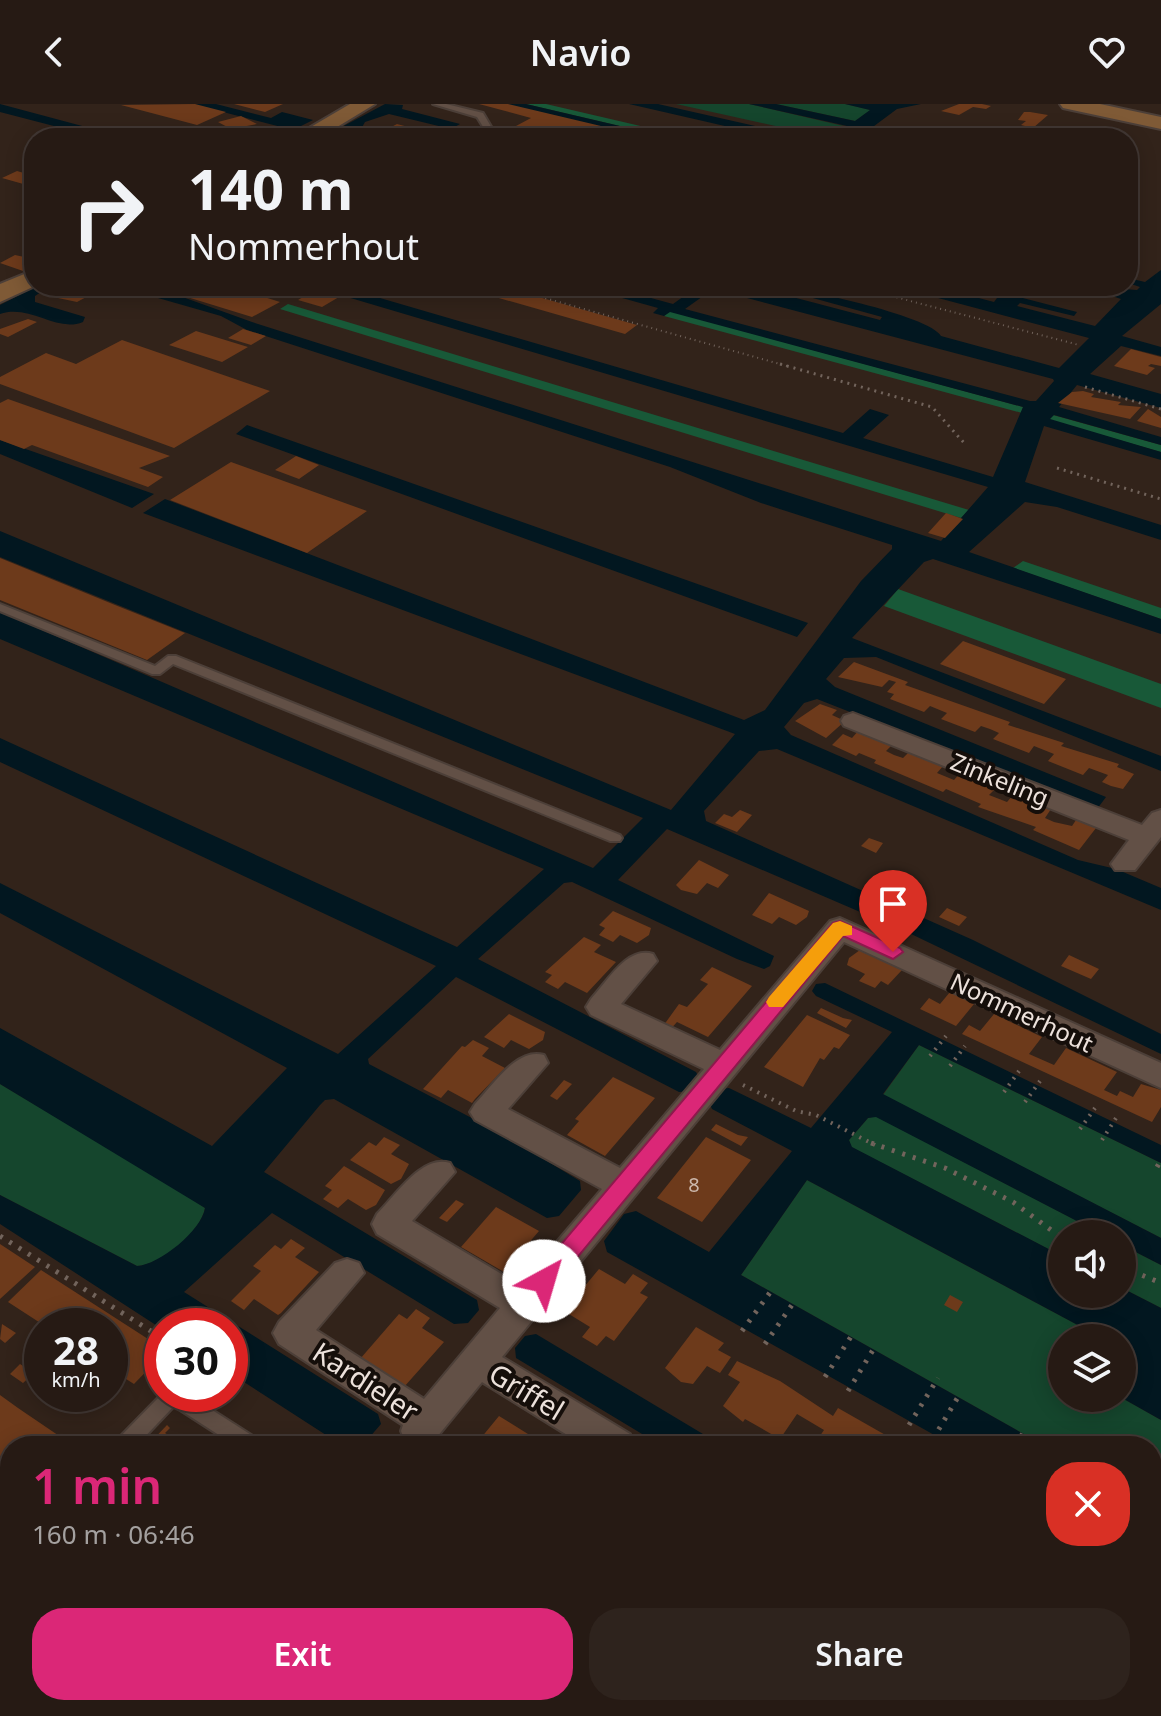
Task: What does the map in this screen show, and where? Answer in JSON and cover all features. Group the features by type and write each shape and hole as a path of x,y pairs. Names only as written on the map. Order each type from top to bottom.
{"street":[{"path":"321,128 365,104"},
{"path":"1070,104 1161,123"},
{"path":"0,294 24,282"},
{"name":"Zinkeling","path":"853,721 1154,828 1125,864"},
{"name":"Nommerhout","path":"840,928 1161,1076"},
{"name":"Kardieler","path":"347,1273 291,1333 423,1426 840,928"},
{"path":"643,961 601,1007 709,1081"},
{"path":"533,1063 486,1112 623,1185"},
{"path":"439,1172 389,1224 524,1305"},
{"name":"Griffel","path":"478,1361 601,1436"}],"lane":[{"path":"437,104 480,115 488,128"},
{"path":"0,607 156,671 172,659 237,683 615,838"},
{"path":"134,1436 173,1395 237,1436"}],"path":[{"path":"538,296 932,407 965,444"},
{"path":"891,296 1079,345"},
{"path":"1085,387 1161,409"},
{"path":"1057,468 1161,499"},
{"path":"930,1056 946,1036"},
{"path":"950,1066 965,1046"},
{"path":"1004,1092 1019,1071"},
{"path":"709,1081 739,1073 744,1086 796,1111 816,1115 859,1137 945,1168 1013,1202 1048,1228"},
{"path":"1025,1102 1040,1081"},
{"path":"1080,1129 1095,1108"},
{"path":"1102,1140 1116,1118"},
{"path":"1157,1167 1161,1160"},
{"path":"0,1236 144,1327"},
{"path":"1136,1273 1161,1283"},
{"path":"742,1331 774,1287"},
{"path":"765,1344 796,1299"},
{"path":"825,1377 854,1332"},
{"path":"848,1391 876,1345"},
{"path":"909,1425 938,1378"},
{"path":"935,1436 961,1392"},
{"path":"1021,1436 1025,1429"}],"green space":[{"path":"526,104 546,104 649,128 628,128"},
{"path":"676,104 749,104 848,127 785,128"},
{"path":"776,104 845,104 871,110 855,121"},
{"path":"288,304 969,510 961,518 280,309"},
{"path":"670,311 1023,407 1022,413 664,316"},
{"path":"1053,415 1161,445 1161,452 1049,420"},
{"path":"1023,561 1161,608 1161,619 1013,568"},
{"path":"898,589 1161,684 1161,708 884,606"},
{"path":"919,1045 1161,1163 1161,1238 1136,1225 1136,1220 1126,1220 883,1095"},
{"path":"0,1084 205,1208 196,1227 168,1254 137,1266 0,1195"},
{"path":"876,1116 1075,1220 1048,1220 1048,1249 851,1147 849,1140 868,1118"},
{"path":"807,1180 1076,1324 1048,1324 1048,1412 1136,1412 1136,1406 1161,1420 1161,1436 1027,1436 741,1275"},
{"path":"1136,1252 1161,1265 1161,1308 1136,1295"}],"water":[{"path":"0,104 90,128 62,128 0,112"},
{"path":"192,104 216,104 271,118 282,112 313,120 297,128 285,128"},
{"path":"385,104 403,105 402,109 460,124 447,128 389,114 365,122 362,128 340,128"},
{"path":"503,104 526,104 628,128 603,128"},
{"path":"629,104 658,104 764,128 733,128"},
{"path":"749,104 776,104 855,121 870,110 845,104 921,104 897,109 871,128 844,128 847,126"},
{"path":"1161,270 1161,304 1122,336 1161,347 1161,356 1121,346 1090,374 1161,394 1161,408 1077,385 1059,407 1161,437 1161,445 1054,415 1050,419 1161,452 1161,460 1044,426 1025,482 1161,525 1161,540 1057,507 1025,502 969,552 1161,619 1161,634 933,559 924,562 852,638 1161,756 1161,771 876,657 844,658 826,679 835,687 1106,797 1097,809 817,699 804,703 784,727 791,735 1078,860 1116,869 1161,888 1161,910 777,749 759,751 704,811 706,821 973,940 1161,1034 1161,1054 909,933 667,829 618,880 774,956 770,966 764,969 737,959 572,882 564,883 478,959 696,1072 700,1080 719,1089 729,1088 811,1128 892,1032 816,996 812,991 816,984 825,983 1161,1145 1161,1163 919,1045 883,1094 1126,1220 1075,1220 876,1117 868,1118 849,1140 852,1147 1048,1249 1048,1308 1136,1308 1136,1295 1161,1308 1161,1420 1136,1406 1136,1324 1076,1324 807,1180 741,1275 1027,1436 936,1436 607,1252 604,1241 624,1214 636,1211 709,1252 792,1151 712,1109 708,1100 690,1091 679,1092 456,977 368,1059 369,1064 504,1135 580,1181 581,1190 559,1216 547,1218 334,1099 325,1100 320,1105 264,1172 477,1300 479,1310 468,1323 454,1324 272,1213 184,1292 209,1308 144,1308 144,1317 0,1224 0,1195 137,1266 156,1260 178,1245 196,1226 205,1208 0,1084 0,1028 212,1146 287,1068 0,913 0,883 338,1054 436,966 0,762 0,738 457,947 544,869 0,639 0,612 593,868 643,818 0,557 0,531 671,810 735,734 143,513 165,499 744,720 765,710 861,581 892,549 892,545 761,503 670,467 247,330 221,316 151,296 180,296 252,322 941,541 988,487 344,296 373,296 843,433 870,409 889,415 863,438 993,477 1023,407 670,312 664,316 653,313 658,308 615,296 644,296 673,304 684,296 703,296 685,309 1036,401 1053,379 739,296 789,296 880,320 882,317 805,296 827,296 889,311 932,328 941,336 1059,368 1089,338 931,296 971,296 994,302 997,298 990,296 1015,296 1077,312 1074,316 1020,303 1017,306 1095,326 1121,299 1112,296 1138,296 1138,280 1145,282"},
{"path":"24,293 24,296 35,296 35,302 85,317 83,322 63,324 22,313 0,314 0,305"},
{"path":"247,425 808,623 797,637 236,434"},
{"path":"0,440 154,494 132,508 0,454"},
{"path":"1136,1225 1161,1238 1161,1265 1136,1252"},
{"path":"248,1332 378,1414 381,1424 371,1436 328,1436 248,1385"},
{"path":"536,1334 706,1436 645,1436 516,1358 515,1348 525,1336"}],"building":[{"path":"195,104 226,112 197,125 121,105"},
{"path":"234,104 283,104 265,112"},
{"path":"479,104 508,104 609,128 512,128 531,118"},
{"path":"959,104 991,106 986,109 973,107 959,115 941,111"},
{"path":"1024,112 1048,115 1033,128 1021,125 1026,121 1018,120"},
{"path":"241,116 257,124 229,128 218,122"},
{"path":"397,124 412,128 389,128"},
{"path":"17,171 24,173 24,184 2,178"},
{"path":"15,255 24,257 24,270 23,271 0,263"},
{"path":"62,296 88,296 77,302 58,298"},
{"path":"184,296 261,296 280,302 252,317"},
{"path":"305,296 341,296 322,307 298,300"},
{"path":"492,296 535,296 637,325 625,334"},
{"path":"28,319 37,322 8,337 0,334 0,329"},
{"path":"243,329 266,336 251,345 228,338"},
{"path":"196,331 248,347 222,362 169,345"},
{"path":"122,340 270,391 174,448 0,384 0,377 46,353 76,364"},
{"path":"1131,349 1161,357 1161,366 1151,364 1148,366 1155,368 1147,375 1114,366"},
{"path":"1072,392 1094,394 1091,397 1121,402 1118,405 1141,407 1130,419 1058,403"},
{"path":"8,399 170,456 139,468 163,477 148,487 32,445 24,449 0,440 0,403"},
{"path":"1148,409 1161,417 1161,428 1137,421"},
{"path":"296,456 319,465 299,479 275,470"},
{"path":"231,462 367,511 307,553 170,500"},
{"path":"946,513 963,519 945,538 928,533"},
{"path":"0,558 185,633 147,660 0,600"},
{"path":"963,641 1066,679 1044,704 940,664"},
{"path":"854,662 908,682 905,685 1010,722 1008,725 1064,743 1061,746 1119,764 1117,767 1134,774 1123,789 1111,786 1102,782 1108,775 1089,768 1083,775 1048,761 1054,754 1034,746 1029,753 993,739 999,733 990,729 981,726 975,732 941,719 947,713 930,706 924,712 890,699 894,694 887,692 896,682 889,680 882,687 838,677"},
{"path":"820,704 837,710 832,715 845,721 826,738 795,721"},
{"path":"859,730 893,744 886,751 894,755 903,758 910,751 944,765 937,773 954,780 961,772 997,787 989,795 1007,802 1014,794 1051,809 1045,818 1054,822 1072,826 1076,820 1096,828 1079,850 1033,830 1036,827 978,807 981,804 946,789 943,792 874,763 876,760 859,753 856,756 832,745 843,734 852,738"},
{"path":"740,810 752,815 737,832 715,823 724,814 732,817"},
{"path":"869,838 883,843 876,853 861,846"},
{"path":"699,860 729,875 718,888 707,883 697,894 681,890 676,885"},
{"path":"769,893 809,911 807,917 796,925 779,917 772,924 752,915"},
{"path":"947,908 967,917 959,926 939,917"},
{"path":"613,911 651,928 649,935 637,943 620,935 613,942 599,935 605,928 599,925"},
{"path":"584,937 601,945 594,952 616,962 587,993 565,982 558,989 545,982 552,975 545,972"},
{"path":"860,950 902,970 888,985 881,981 875,988 859,981 865,974 847,965 849,958"},
{"path":"1069,955 1099,969 1091,979 1061,966"},
{"path":"712,967 752,986 708,1037 677,1022 668,1032 661,1029 679,1004 687,1007 708,984 700,980"},
{"path":"950,992 974,1004 956,1026 920,1009 929,998 940,1004"},
{"path":"821,1008 852,1020 846,1028 817,1013"},
{"path":"509,1014 545,1032 543,1040 529,1049 511,1040 504,1048 484,1037"},
{"path":"994,1014 1042,1037 1029,1054 1054,1065 1066,1048 1117,1072 1104,1090 1117,1096 1120,1091 1133,1097 1141,1084 1161,1090 1161,1107 1152,1122 962,1034 969,1025 980,1031"},
{"path":"807,1015 850,1035 839,1049 834,1047 824,1060 820,1058 803,1087 764,1067"},
{"path":"473,1040 489,1048 482,1056 505,1068 472,1103 448,1090 441,1098 423,1089 462,1046"},
{"path":"613,1077 655,1098 605,1156 567,1135 579,1121 575,1119"},
{"path":"564,1080 572,1084 557,1100 550,1096"},
{"path":"716,1124 748,1137 741,1146 711,1130"},
{"path":"384,1137 400,1145 391,1154 409,1164 401,1179 391,1184 350,1160 369,1142 376,1146"},
{"path":"706,1137 751,1160 702,1222 657,1198"},
{"path":"344,1166 385,1190 376,1205 366,1210 348,1199 338,1208 323,1199 332,1190 325,1186"},
{"path":"456,1200 464,1204 447,1222 439,1218"},
{"path":"496,1207 539,1231 504,1272 461,1247"},
{"path":"291,1239 305,1248 295,1257 319,1272 278,1315 254,1299 246,1308 231,1301 261,1271 253,1266 275,1245 281,1249"},
{"path":"0,1244 35,1267 0,1299"},
{"path":"599,1269 625,1284 633,1274 648,1283 640,1293 648,1297 614,1341 606,1336 597,1346 582,1337 590,1327 564,1311"},
{"path":"41,1270 100,1308 24,1308 24,1312 8,1302"},
{"path":"950,1295 963,1302 957,1312 944,1305"},
{"path":"416,1309 430,1318 422,1328 444,1342 404,1387 360,1359 399,1314 407,1319"},
{"path":"2,1324 16,1333 5,1343 0,1339"},
{"path":"128,1326 144,1336 144,1374 134,1384 128,1380"},
{"path":"696,1327 724,1343 718,1350 731,1357 720,1373 707,1366 693,1384 681,1382 665,1368"},
{"path":"737,1361 780,1381 833,1416 838,1408 887,1436 820,1436 824,1430 797,1414 782,1436 775,1436 745,1419 743,1422 723,1406 740,1382 728,1375"},
{"path":"20,1364 24,1367 24,1382 23,1383 10,1374"},
{"path":"0,1395 24,1412 59,1436 0,1436"},
{"path":"499,1416 531,1436 483,1436"},
{"path":"167,1425 170,1428 165,1433 170,1436 157,1436"}],"slow traffic":[{"path":"776,1002 840,928 845,930"}],"route":[{"path":"544,1281 840,928 893,952"}]}
